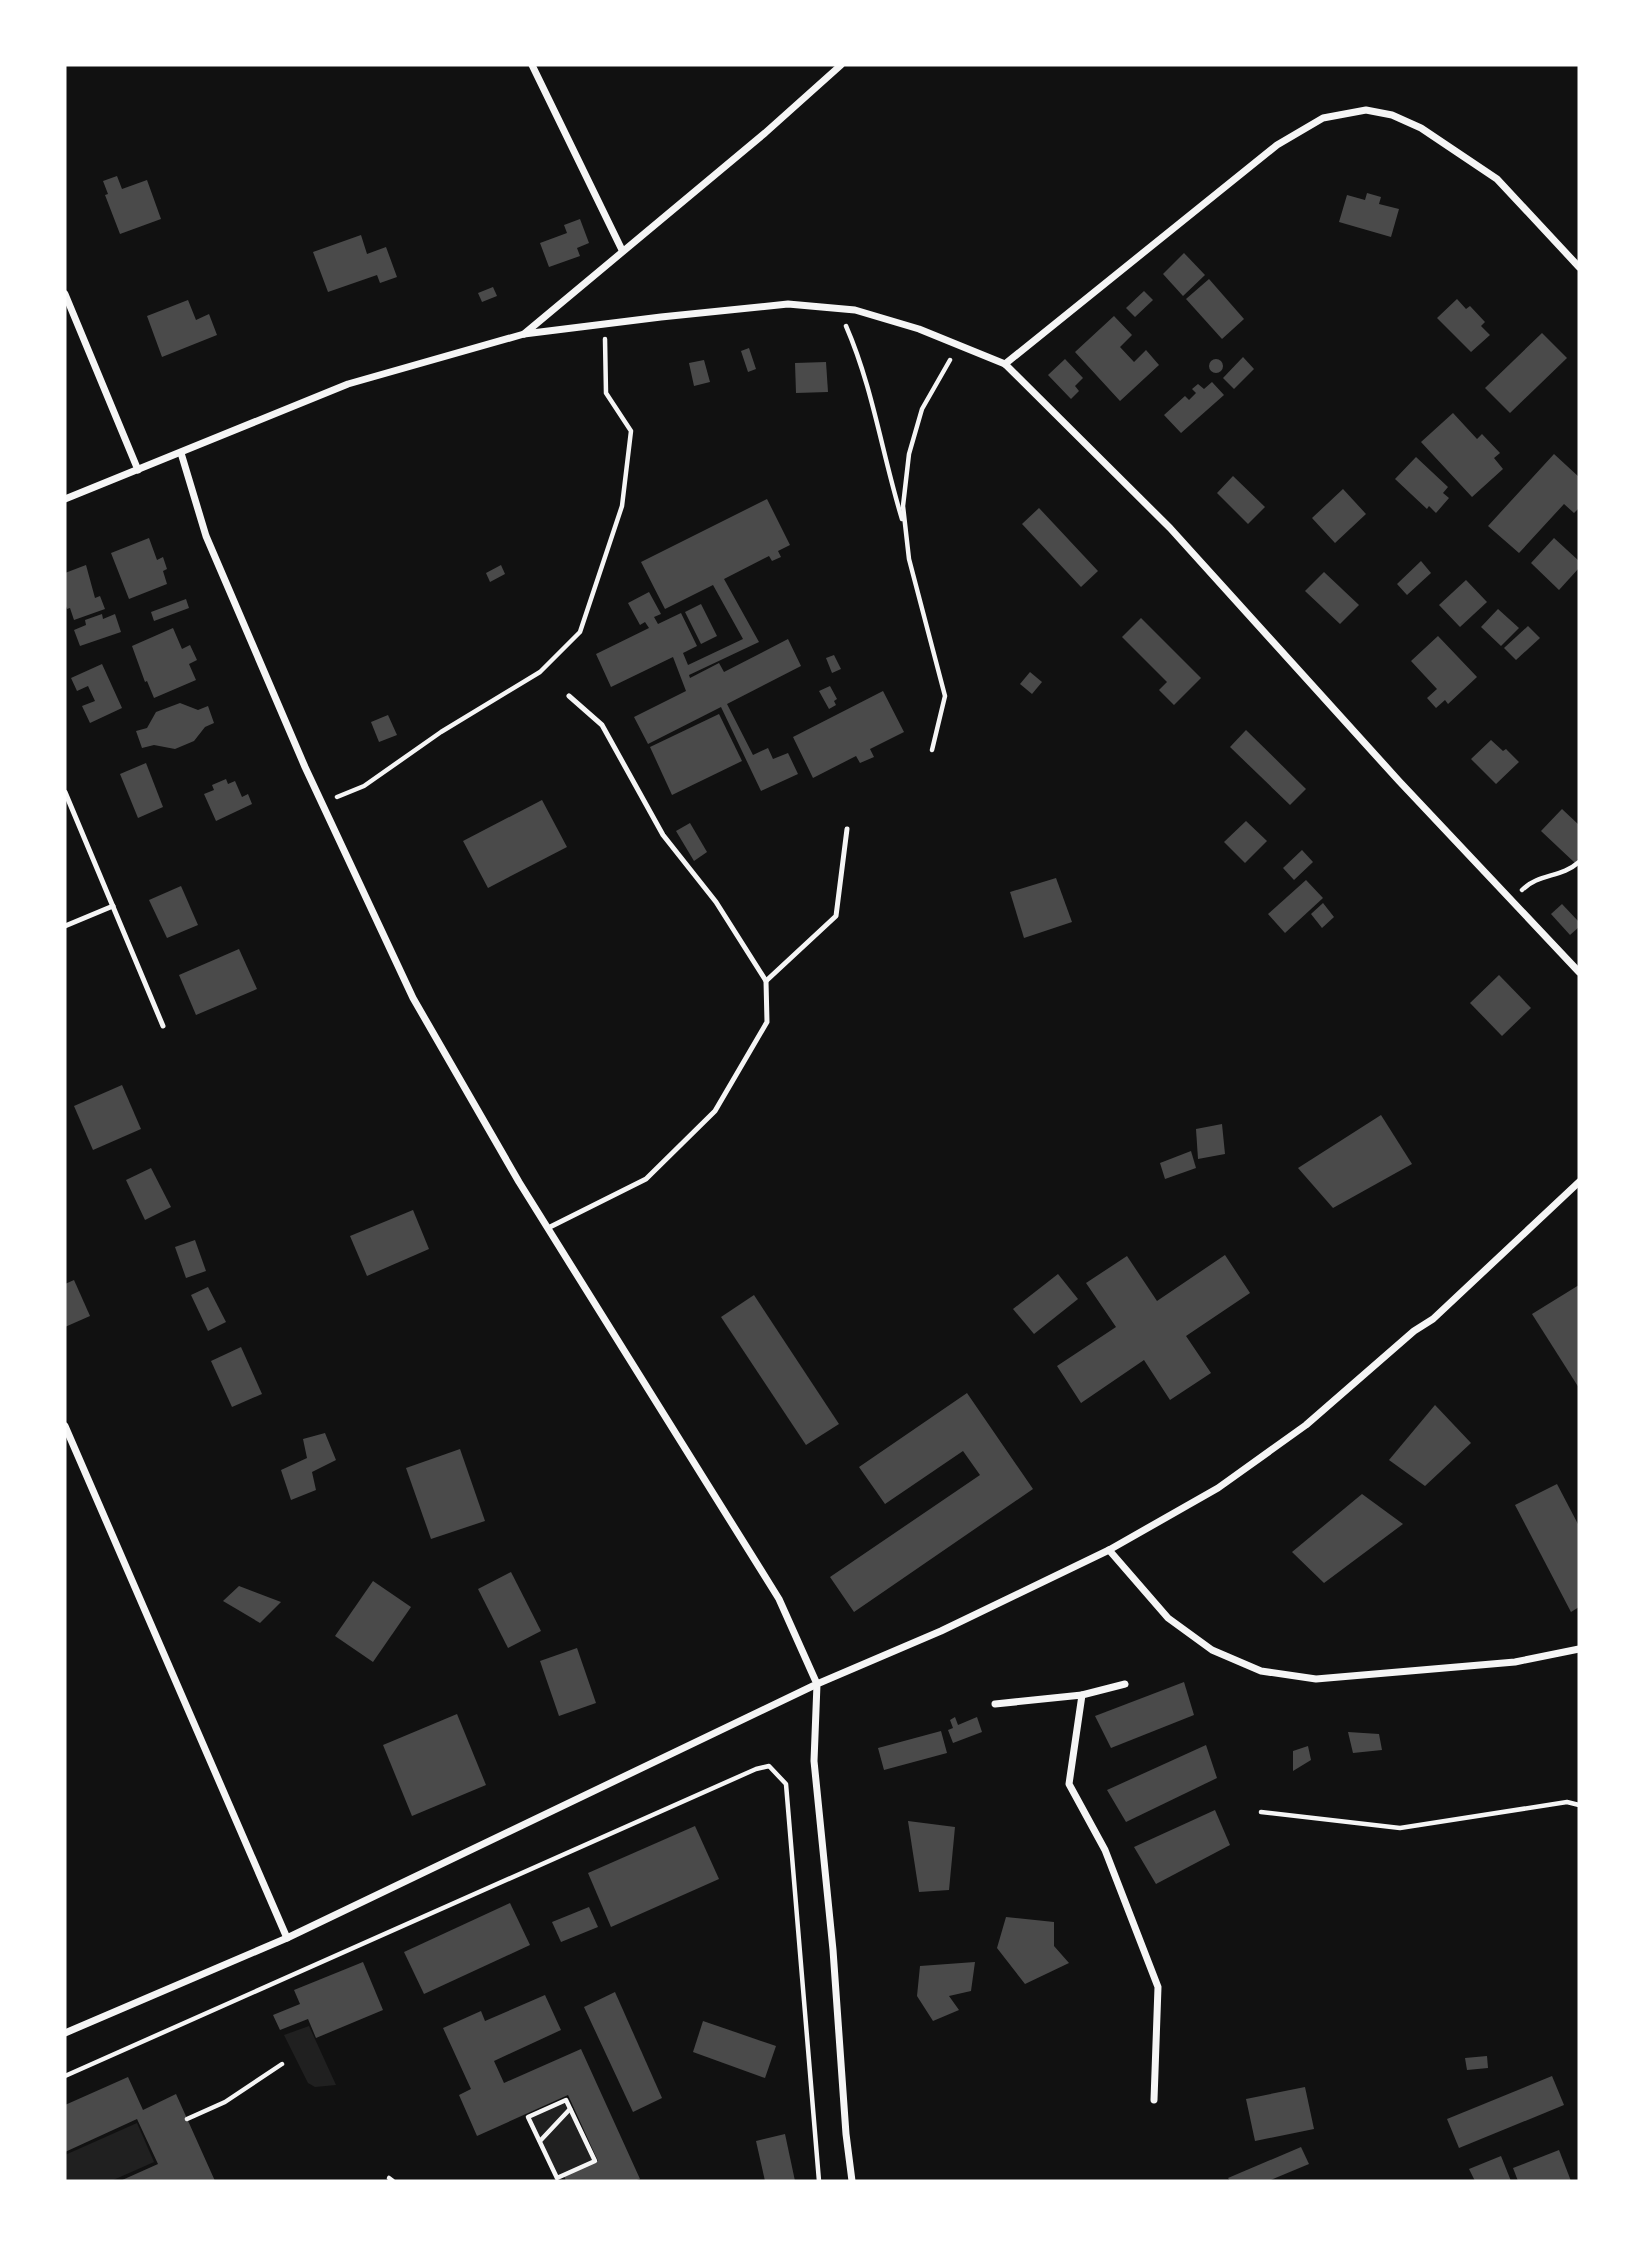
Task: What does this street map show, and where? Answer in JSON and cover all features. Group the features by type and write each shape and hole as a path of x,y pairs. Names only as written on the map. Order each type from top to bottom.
{"street":[{"path":"533,65 622,250"},
{"path":"524,334 765,133 841,65"},
{"path":"1005,364 1277,145 1323,118 1366,110 1392,116 1421,128 1497,179 1579,267"},
{"path":"65,294 138,470"},
{"path":"65,499 348,384 524,334 788,304 855,310 919,329 1005,364 1170,528 1399,781 1579,972"},
{"path":"181,453 206,536 322,803 413,998 548,1228 779,1600 817,1684 814,1761 852,2181"},
{"path":"65,2033 288,1938 817,1684 941,1631 1109,1550 1218,1488 1306,1425 1433,1318 1579,1182"},
{"path":"65,1426 288,1938"},
{"path":"1109,1550 1168,1618 1212,1650 1261,1671 1316,1679 1516,1662 1579,1649"},
{"path":"995,1704 1082,1695 1125,1684"},
{"path":"1082,1695 1069,1784 1105,1850 1158,1987 1154,2100"}],"lane":[{"path":"548,1228 646,1179 715,1111 767,1022 766,981 716,902 663,835 602,725 569,696"},
{"path":"65,792 163,1026"},
{"path":"766,981 835,916 847,830"},
{"path":"65,926 113,906"}],"path":[{"path":"839,309 859,356 890,481 905,529"},
{"path":"322,803 364,786 441,732 540,672 580,632 622,506 631,431 606,393 604,324"},
{"path":"932,750 945,696 909,559 903,506 909,454 922,409 941,372 961,346"},
{"path":"1512,900 1530,881 1569,872 1579,862"},
{"path":"65,2076 756,1769 769,1766 786,1784 818,2181"},
{"path":"1261,1812 1400,1828 1567,1802 1579,1805"},
{"path":"187,2119 225,2102 282,2064"},
{"path":"566,2100 595,2161 557,2178 540,2141 528,2117 566,2100"},
{"path":"540,2141 570,2109"}],"shaded area":[{"path":"309,2026 336,2085 315,2087 308,2083 284,2035"},
{"path":"566,2100 595,2161 557,2178 528,2117"},
{"path":"137,2123 154,2162 111,2181 65,2181 65,2155"}],"building":[{"path":"117,176 122,189 147,180 161,219 120,234 105,195 108,194 103,181"},
{"path":"1367,193 1381,197 1379,204 1399,209 1391,237 1339,222 1347,195 1365,200"},
{"path":"580,219 589,243 577,248 580,256 549,267 540,243 567,233 564,225"},
{"path":"361,235 367,254 386,247 397,277 380,283 377,275 328,292 313,252"},
{"path":"1184,253 1205,275 1183,296 1163,274"},
{"path":"1209,279 1244,319 1222,339 1186,299"},
{"path":"493,287 497,296 482,302 478,293"},
{"path":"1144,291 1153,300 1135,317 1126,308"},
{"path":"1457,299 1466,309 1470,306 1485,322 1481,326 1490,335 1471,352 1437,318"},
{"path":"188,300 196,320 209,314 217,335 162,357 147,316"},
{"path":"1114,316 1132,335 1120,347 1134,362 1146,350 1159,365 1120,401 1075,352"},
{"path":"1542,333 1567,358 1510,413 1485,388"},
{"path":"749,348 756,369 748,372 741,351"},
{"path":"1243,357 1254,369 1234,389 1223,378"},
{"path":"1065,359 1083,378 1075,386 1079,391 1071,399 1048,375"},
{"path":"1216,359 1221,361 1221,371 1216,373 1211,371 1209,366 1211,361"},
{"path":"704,360 710,382 694,386 689,363"},
{"path":"826,362 828,392 796,393 795,363"},
{"path":"1212,382 1224,395 1181,433 1164,415 1185,396 1189,400 1196,393 1192,389 1198,384 1204,389"},
{"path":"1453,413 1477,439 1482,434 1500,453 1494,458 1503,469 1472,497 1421,442"},
{"path":"1554,454 1579,477 1579,508 1574,513 1564,504 1519,553 1488,526"},
{"path":"1416,457 1448,487 1443,493 1449,498 1436,513 1429,506 1427,509 1395,479"},
{"path":"1233,476 1265,507 1248,524 1217,493"},
{"path":"1343,489 1366,514 1335,543 1312,518"},
{"path":"767,499 790,545 778,551 781,557 772,561 769,556 724,579 759,642 689,675 690,678 719,663 724,672 788,639 801,666 727,704 753,755 768,748 773,759 788,753 798,774 761,791 721,707 648,744 634,717 686,691 673,657 611,687 596,654 649,628 645,622 640,625 628,603 649,592 661,614 654,617 658,624 681,613 697,646 683,653 688,665 743,639 713,585 665,609 641,562"},
{"path":"1039,508 1098,571 1081,587 1022,524"},
{"path":"149,538 157,560 163,557 167,569 163,571 167,584 129,599 111,553"},
{"path":"1554,538 1579,561 1579,568 1559,590 1531,563"},
{"path":"1421,561 1431,573 1407,595 1397,584"},
{"path":"86,565 95,598 100,596 105,609 74,620 70,608 67,609 65,604 65,573"},
{"path":"501,565 505,574 490,582 486,573"},
{"path":"1324,572 1359,605 1340,624 1305,591"},
{"path":"1466,580 1487,602 1460,627 1439,605"},
{"path":"186,599 189,608 154,621 151,612"},
{"path":"701,604 717,636 701,644 685,612"},
{"path":"1498,609 1519,628 1501,646 1481,627"},
{"path":"102,614 103,619 115,614 121,632 80,646 74,630 86,625 85,620"},
{"path":"1141,618 1201,678 1174,705 1159,690 1167,682 1122,637"},
{"path":"1528,626 1540,638 1516,660 1504,648"},
{"path":"173,628 182,649 190,645 197,660 189,664 196,680 154,698 132,646"},
{"path":"1438,636 1477,677 1448,704 1445,700 1436,708 1427,698 1437,689 1411,661"},
{"path":"834,655 841,669 832,673 826,658"},
{"path":"102,664 122,708 90,723 82,706 95,701 88,686 77,691 71,678"},
{"path":"1030,672 1042,682 1032,694 1020,684"},
{"path":"830,686 837,699 834,701 836,705 829,709 819,691"},
{"path":"883,691 904,732 870,749 874,757 860,763 856,756 813,778 793,737"},
{"path":"180,703 198,710 208,706 214,723 205,727 194,741 175,749 154,745 142,748 136,731 147,728 156,712"},
{"path":"719,714 742,761 672,795 650,747"},
{"path":"388,715 397,735 379,742 371,722"},
{"path":"1246,730 1306,789 1290,805 1230,747"},
{"path":"1491,740 1503,751 1506,749 1519,762 1496,784 1471,759"},
{"path":"146,763 163,807 138,818 120,774"},
{"path":"226,779 228,784 235,781 242,797 248,794 252,804 216,821 204,794 214,790 212,785"},
{"path":"542,800 567,847 488,888 463,841"},
{"path":"1562,809 1579,825 1579,858 1575,863 1541,831"},
{"path":"1246,821 1267,841 1245,863 1224,842"},
{"path":"690,823 707,852 694,861 676,831"},
{"path":"1302,850 1313,862 1294,880 1283,868"},
{"path":"1056,878 1072,922 1024,938 1010,892"},
{"path":"1306,880 1323,898 1285,933 1268,914"},
{"path":"181,886 198,925 167,938 149,900"},
{"path":"1323,903 1334,917 1322,928 1311,914"},
{"path":"1562,904 1579,922 1579,927 1570,935 1551,914"},
{"path":"239,949 257,989 196,1015 179,975"},
{"path":"1499,975 1531,1008 1502,1036 1470,1003"},
{"path":"122,1085 141,1129 93,1150 74,1106"},
{"path":"1381,1115 1412,1164 1333,1208 1298,1168"},
{"path":"1222,1124 1225,1154 1198,1159 1196,1129"},
{"path":"1191,1151 1196,1168 1165,1179 1160,1163"},
{"path":"151,1168 171,1207 145,1220 126,1180"},
{"path":"413,1210 429,1249 367,1276 350,1236"},
{"path":"195,1240 206,1271 186,1278 175,1247"},
{"path":"1225,1255 1250,1293 1186,1336 1211,1373 1170,1400 1144,1360 1081,1403 1057,1366 1116,1327 1086,1283 1127,1256 1157,1301"},
{"path":"1058,1274 1078,1299 1034,1334 1013,1309"},
{"path":"74,1280 90,1316 65,1327 65,1284"},
{"path":"1579,1285 1579,1388 1532,1314"},
{"path":"208,1287 226,1322 208,1331 191,1295"},
{"path":"754,1295 839,1424 806,1445 721,1317"},
{"path":"241,1347 262,1394 232,1407 211,1361"},
{"path":"967,1393 1033,1489 854,1612 830,1577 980,1475 963,1451 885,1504 859,1467"},
{"path":"1435,1405 1471,1443 1425,1486 1389,1460"},
{"path":"325,1433 336,1460 312,1472 316,1490 291,1500 281,1470 307,1458 303,1439"},
{"path":"460,1449 485,1521 431,1539 406,1468"},
{"path":"1557,1484 1579,1526 1579,1607 1571,1612 1515,1505"},
{"path":"1362,1494 1403,1524 1324,1583 1292,1552"},
{"path":"511,1572 541,1631 508,1648 478,1589"},
{"path":"373,1581 411,1607 373,1662 335,1636"},
{"path":"239,1586 281,1602 260,1623 223,1601"},
{"path":"577,1648 596,1703 559,1716 540,1661"},
{"path":"1184,1682 1194,1715 1111,1748 1095,1716"},
{"path":"457,1714 486,1785 412,1816 383,1745"},
{"path":"955,1717 958,1725 977,1717 982,1732 953,1743 948,1730 953,1728 950,1720"},
{"path":"941,1731 947,1753 884,1770 878,1748"},
{"path":"1348,1732 1379,1734 1382,1750 1353,1753"},
{"path":"1206,1745 1217,1778 1126,1822 1107,1790"},
{"path":"1308,1746 1311,1760 1293,1771 1293,1751"},
{"path":"1215,1810 1230,1845 1156,1884 1134,1847"},
{"path":"908,1821 955,1827 949,1890 919,1892"},
{"path":"695,1826 719,1879 611,1927 588,1873"},
{"path":"510,1903 530,1945 424,1994 404,1952"},
{"path":"589,1907 598,1927 561,1942 552,1922"},
{"path":"1006,1917 1054,1922 1054,1946 1069,1963 1025,1984 997,1948"},
{"path":"363,1962 383,2010 316,2038 308,2019 280,2030 273,2015 300,2004 294,1990"},
{"path":"975,1962 971,1991 949,1996 959,2010 933,2021 917,1996 920,1966"},
{"path":"615,1992 662,2098 633,2112 584,2007"},
{"path":"545,1995 561,2030 494,2061 504,2083 581,2049 640,2179 566,2181 564,2176 598,2161 568,2095 477,2136 459,2095 471,2089 443,2028 481,2011 485,2021"},
{"path":"703,2021 776,2046 765,2078 693,2052"},
{"path":"1487,2056 1488,2068 1467,2070 1465,2058"},
{"path":"1552,2076 1564,2105 1459,2148 1447,2119"},
{"path":"128,2077 143,2110 176,2094 215,2181 120,2181 158,2164 137,2119 65,2152 65,2105"},
{"path":"1305,2087 1314,2129 1255,2141 1246,2099"},
{"path":"785,2134 795,2181 765,2181 756,2141"},
{"path":"1301,2147 1309,2164 1268,2181 1230,2181 1228,2178"},
{"path":"1559,2150 1571,2181 1518,2181 1513,2168"},
{"path":"1501,2156 1511,2181 1475,2181 1469,2169"}]}
